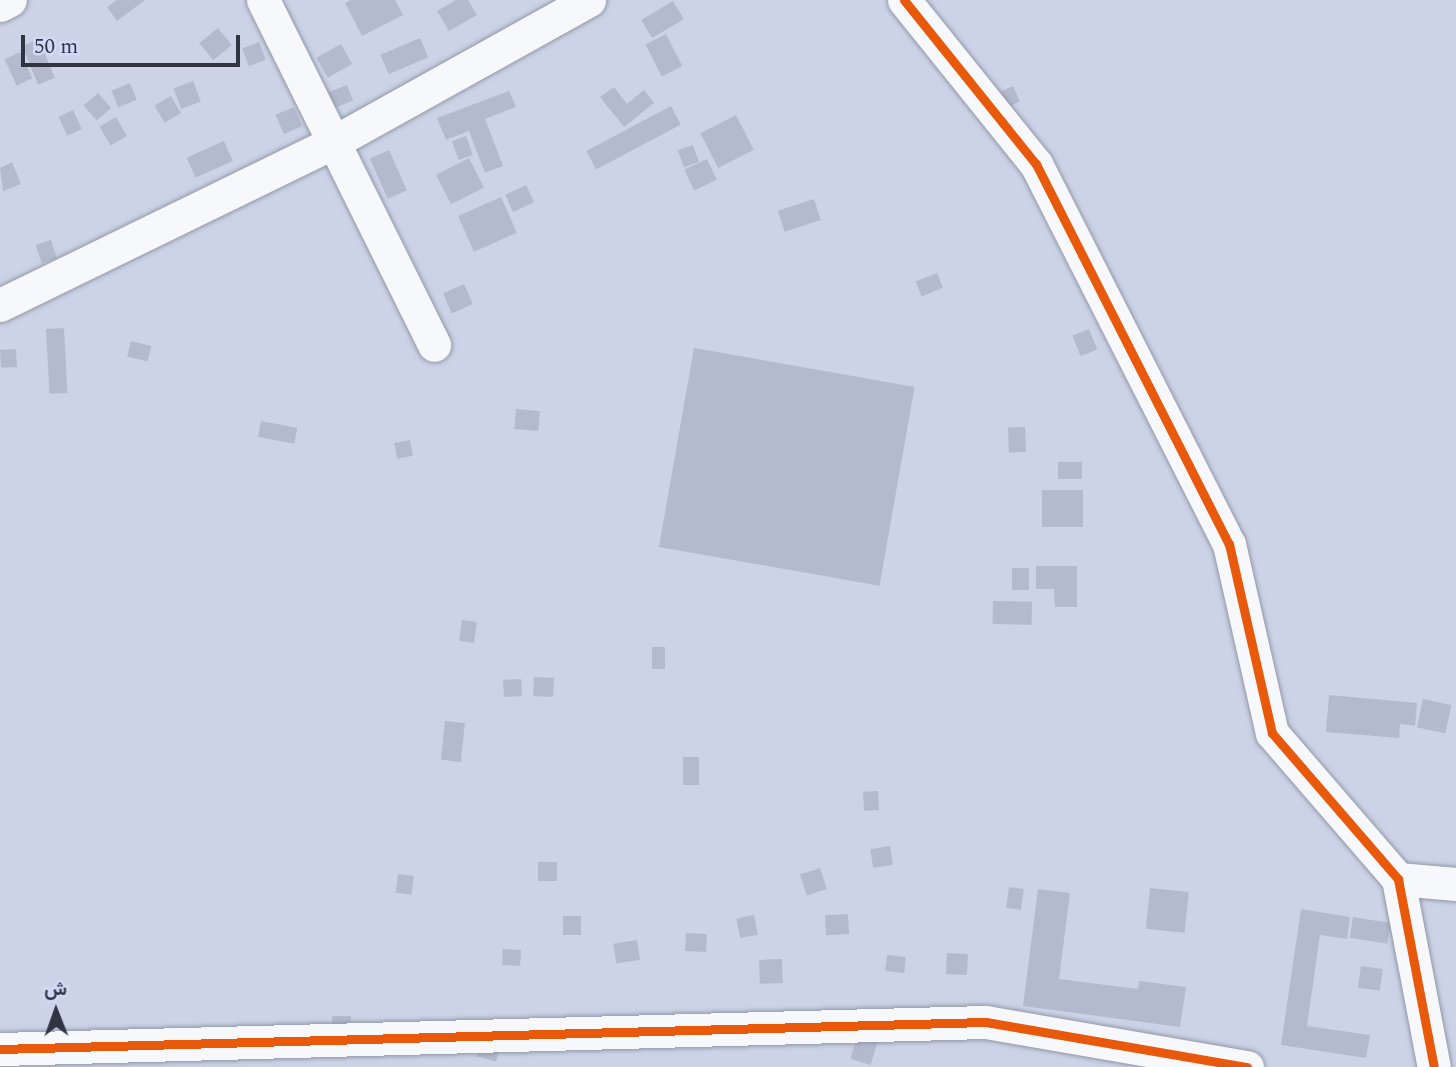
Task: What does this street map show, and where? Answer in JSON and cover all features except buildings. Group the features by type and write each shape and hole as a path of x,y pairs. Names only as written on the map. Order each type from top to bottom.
{"street":[{"path":"0,5 10,0"},
{"path":"263,0 434,345"},
{"path":"0,305 334,142 589,0"},
{"path":"904,0 1036,164 1222,531 1272,733 1398,879 1434,1067"},
{"path":"1398,879 1456,884"},
{"path":"0,1049 986,1022 1247,1067"}],"cycle path":[{"path":"904,0 1036,164 1229,544 1272,733 1398,879 1434,1067"},
{"path":"0,1049 986,1022 1247,1067"}]}
